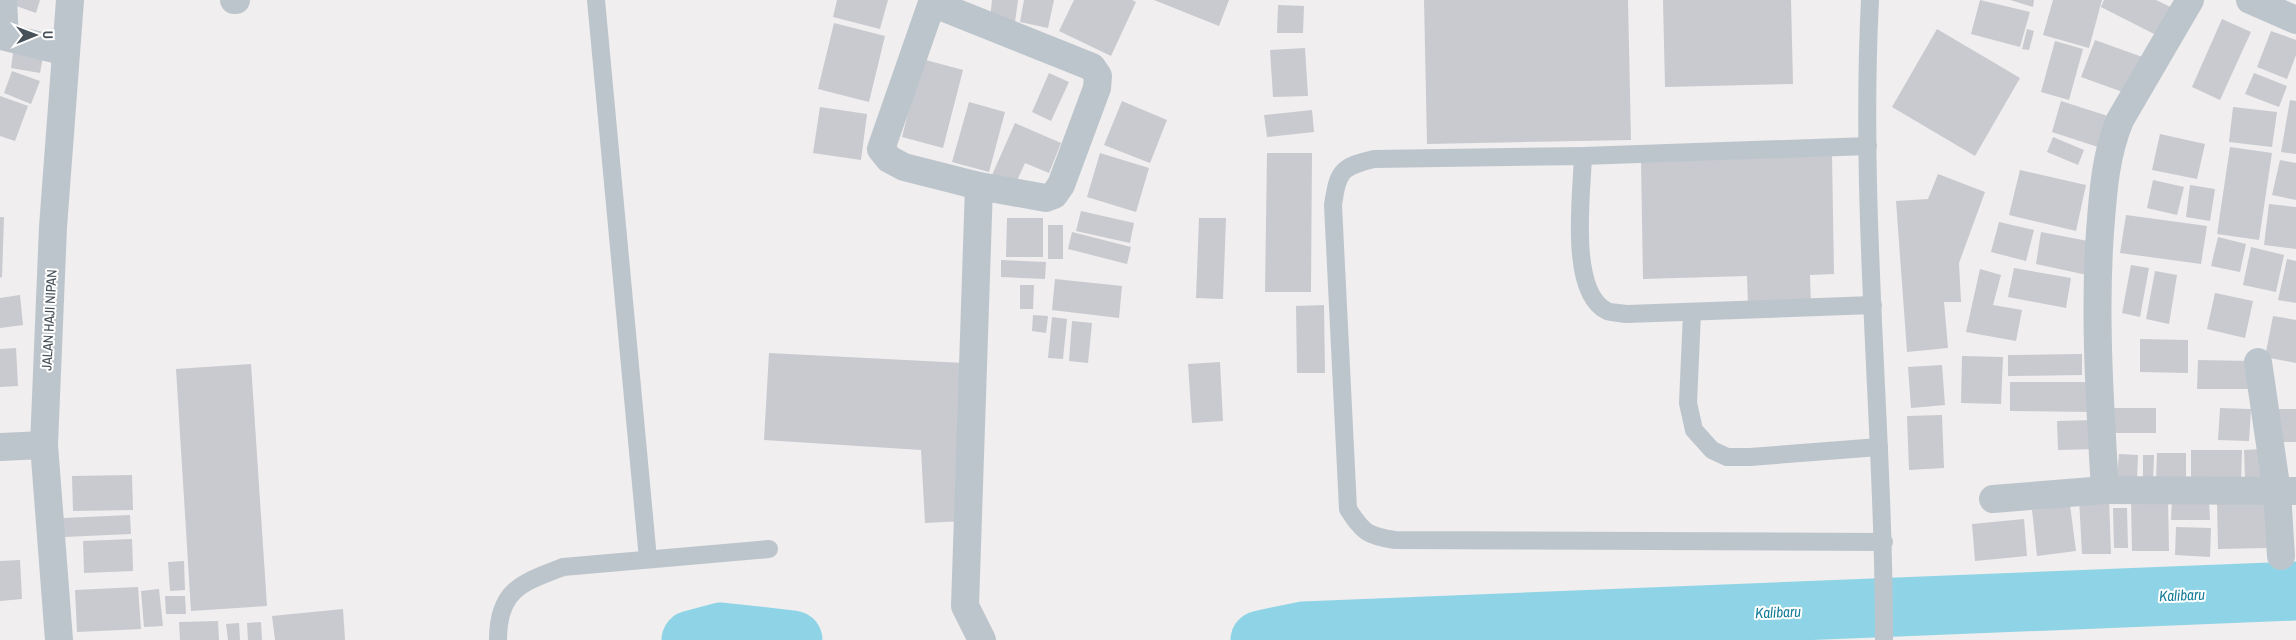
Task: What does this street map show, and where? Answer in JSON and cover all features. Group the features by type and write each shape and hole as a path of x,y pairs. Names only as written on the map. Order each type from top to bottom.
{"street":[{"path":"3,0 5,37 66,52"},
{"name":"JALAN HAJI NIPAN","path":"59,640 44,446 53,227 70,0"},
{"path":"2105,490 2097,341 2097,275 2108,160 2112,139 2120,120 2190,0"},
{"path":"2250,0 2296,20"},
{"path":"933,1 1092,67 1098,76 1094,97 1062,185 1054,195 1046,198 979,186 904,167 889,159 882,148 933,1"},
{"path":"979,186 965,606 982,640"},
{"path":"2258,362 2286,492 2281,556"},
{"path":"0,447 44,446"},
{"path":"1993,499 2105,490 2286,492"}],"lane":[{"path":"596,0 648,559"},
{"path":"1870,0 1868,146 1884,549 1884,640"},
{"path":"1868,146 1583,156 1374,159 1346,168 1337,180 1333,205 1348,509 1360,526 1375,537 1395,540 1884,549"},
{"path":"1583,156 1580,245 1583,275 1594,300 1608,311 1626,314 1692,313 1873,305"},
{"path":"1692,313 1688,403 1694,430 1712,450 1727,456 1750,457 1879,447"},
{"path":"498,640 498,619 507,597 534,578 563,567 769,549"}],"building":[{"path":"9,0 40,0 36,13 8,3"},
{"path":"837,0 888,0 880,29 833,17"},
{"path":"992,0 1018,0 1015,22 990,19"},
{"path":"1024,0 1054,0 1048,28 1020,22"},
{"path":"1074,0 1132,0 1136,2 1111,56 1059,31"},
{"path":"1154,0 1229,0 1219,26"},
{"path":"1424,0 1628,0 1631,140 1427,144"},
{"path":"1663,0 1791,0 1793,84 1665,87"},
{"path":"1980,0 2030,12 2020,47 1971,34"},
{"path":"2010,0 2034,0 2033,7"},
{"path":"2053,0 2102,0 2089,48 2043,35"},
{"path":"2104,0 2156,0 2177,10 2162,38 2101,7"},
{"path":"1278,5 1304,6 1303,33 1277,33"},
{"path":"2222,19 2251,32 2220,100 2192,87"},
{"path":"834,23 885,36 869,102 818,89"},
{"path":"1937,29 2020,78 1975,156 1892,107"},
{"path":"2027,29 2034,31 2029,50 2022,49"},
{"path":"2271,31 2296,40 2296,55 2287,79 2257,67"},
{"path":"2095,40 2145,58 2131,95 2081,77"},
{"path":"2055,41 2083,49 2069,100 2041,92"},
{"path":"14,46 44,51 40,73 11,68"},
{"path":"1305,48 1308,96 1273,97 1270,50"},
{"path":"922,59 963,70 943,148 902,137"},
{"path":"12,71 40,81 31,104 4,93"},
{"path":"1049,73 1069,82 1051,121 1032,112"},
{"path":"2254,73 2287,86 2279,107 2245,94"},
{"path":"0,96 28,106 15,141 0,136"},
{"path":"2290,100 2296,101 2296,154 2281,152"},
{"path":"1122,101 1167,120 1150,163 1104,145"},
{"path":"2061,101 2111,117 2101,148 2052,132"},
{"path":"969,102 1005,112 989,172 952,162"},
{"path":"820,107 867,114 861,160 813,153"},
{"path":"2233,107 2277,112 2272,147 2229,142"},
{"path":"1312,110 1314,132 1267,137 1264,115"},
{"path":"1015,123 1061,143 1049,173 1025,163 1015,185 992,175"},
{"path":"2160,134 2205,144 2197,179 2152,170"},
{"path":"2053,137 2084,150 2078,165 2047,152"},
{"path":"2230,147 2272,153 2259,240 2217,234"},
{"path":"1100,153 1149,168 1136,212 1087,197"},
{"path":"1267,153 1312,153 1311,292 1265,292"},
{"path":"1832,156 1834,274 1810,275 1811,305 1748,306 1747,276 1643,279 1641,160"},
{"path":"2280,160 2296,163 2296,200 2272,195"},
{"path":"2020,170 2086,185 2076,231 2009,215"},
{"path":"1938,174 1985,192 1959,263 1961,302 1944,302 1948,348 1907,352 1896,201 1928,199"},
{"path":"2153,180 2184,187 2177,215 2147,208"},
{"path":"2190,185 2215,189 2210,221 2186,217"},
{"path":"2269,204 2296,207 2296,249 2264,245"},
{"path":"1081,211 1134,223 1130,243 1076,231"},
{"path":"2126,215 2207,226 2201,264 2120,253"},
{"path":"0,217 4,217 2,278 0,277"},
{"path":"1007,218 1043,218 1043,257 1006,257"},
{"path":"1199,218 1226,218 1223,299 1196,298"},
{"path":"1999,222 2034,230 2026,261 1991,252"},
{"path":"1048,225 1063,225 1063,259 1048,259"},
{"path":"1072,232 1131,247 1127,264 1068,249"},
{"path":"2041,232 2093,242 2087,275 2036,264"},
{"path":"2218,237 2246,244 2240,272 2211,266"},
{"path":"2251,247 2284,255 2276,292 2243,285"},
{"path":"2287,259 2296,261 2296,303 2278,300"},
{"path":"1001,260 1046,262 1045,279 1001,277"},
{"path":"2131,265 2149,268 2140,317 2122,313"},
{"path":"2014,268 2071,278 2066,308 2008,297"},
{"path":"1980,269 2001,275 1993,305 2022,310 2016,341 1966,332"},
{"path":"2155,271 2177,275 2169,324 2146,319"},
{"path":"1055,279 1122,286 1119,318 1052,310"},
{"path":"1020,285 1034,285 1033,309 1020,309"},
{"path":"2215,293 2253,301 2245,338 2207,329"},
{"path":"20,295 23,325 0,328 0,298"},
{"path":"1324,305 1325,373 1297,373 1296,306"},
{"path":"1033,315 1048,316 1046,333 1032,331"},
{"path":"2273,316 2296,320 2296,363 2265,357"},
{"path":"1052,317 1067,319 1063,359 1048,358"},
{"path":"1072,321 1092,323 1088,363 1069,361"},
{"path":"2140,339 2188,340 2188,373 2140,372"},
{"path":"16,348 18,386 0,387 0,349"},
{"path":"769,353 964,363 964,521 925,523 921,450 764,440"},
{"path":"2082,354 2082,375 2008,376 2008,355"},
{"path":"1962,356 2003,357 2001,404 1961,403"},
{"path":"2198,360 2252,361 2252,389 2197,389"},
{"path":"1220,362 1223,421 1192,423 1188,364"},
{"path":"251,364 267,606 191,611 176,369"},
{"path":"1942,365 1945,405 1911,408 1908,367"},
{"path":"2010,382 2093,382 2093,412 2010,411"},
{"path":"2111,408 2156,408 2156,433 2112,433"},
{"path":"2220,408 2251,409 2249,441 2218,440"},
{"path":"2277,409 2296,409 2296,442 2276,442"},
{"path":"1942,415 1944,468 1909,470 1907,416"},
{"path":"2097,420 2097,449 2058,450 2057,421"},
{"path":"2261,449 2261,478 2245,479 2244,450"},
{"path":"2191,450 2242,450 2241,486 2191,486"},
{"path":"2157,453 2186,453 2186,481 2156,480"},
{"path":"2119,454 2138,455 2137,481 2117,480"},
{"path":"2143,455 2154,455 2153,482 2143,482"},
{"path":"132,475 133,510 73,511 72,476"},
{"path":"2109,497 2111,554 2082,554 2079,498"},
{"path":"2168,499 2169,551 2132,551 2131,500"},
{"path":"2172,499 2209,499 2210,520 2171,520"},
{"path":"2266,500 2267,548 2218,549 2217,501"},
{"path":"2070,505 2076,551 2037,556 2032,510"},
{"path":"2113,508 2127,508 2128,548 2114,548"},
{"path":"130,515 131,534 64,537 63,518"},
{"path":"2024,519 2027,556 1975,561 1972,524"},
{"path":"2176,527 2211,528 2210,557 2175,555"},
{"path":"132,539 133,571 84,573 83,541"},
{"path":"20,560 22,599 0,601 0,561"},
{"path":"184,561 185,590 170,591 168,562"},
{"path":"138,587 141,629 77,632 75,590"},
{"path":"159,589 163,626 144,627 141,591"},
{"path":"165,596 185,596 186,614 166,614"},
{"path":"343,609 345,640 275,640 272,616"},
{"path":"218,621 219,640 180,640 179,622"},
{"path":"261,622 262,640 248,640 247,623"},
{"path":"239,623 240,640 228,640 226,624"}],"waterway":[{"name":"Kalibaru","path":"1260,640 1303,631 2296,591"},
{"path":"691,640 721,632 793,640"}]}
